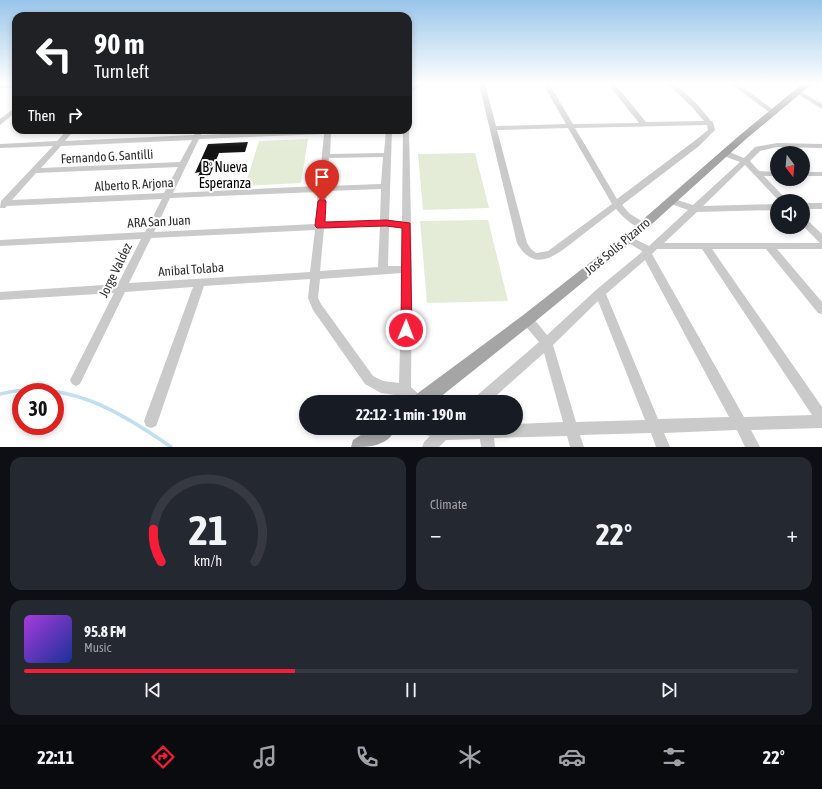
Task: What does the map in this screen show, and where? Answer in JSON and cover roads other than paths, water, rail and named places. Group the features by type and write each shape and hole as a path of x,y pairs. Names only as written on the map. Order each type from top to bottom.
{"main road":[{"name":"José Solís Pizarro","path":"428,395 527,320 628,239 724,153 784,105"},
{"path":"360,447 377,435"}],"street":[{"path":"488,105 522,243 530,255 540,257 551,254 696,144 712,130 711,123 692,105"},
{"path":"558,105 616,204 627,216 642,225"},
{"path":"628,105 644,125"},
{"path":"763,105 774,113"},
{"path":"0,123 12,112"},
{"path":"494,128 711,123"},
{"path":"2,206 68,134"},
{"path":"0,146 59,144 185,134"},
{"name":"Jorge Valdez","path":"76,380 197,134"},
{"path":"328,134 313,298 317,307 369,380 381,387 405,390 411,395"},
{"path":"383,271 386,223 385,186 389,134"},
{"path":"405,390 407,270 406,134"},
{"path":"487,395 547,343 600,292 650,250 694,208 746,162 758,149 766,146 822,146"},
{"path":"724,153 746,162 777,194"},
{"path":"326,156 388,155"},
{"name":"Fernando G. Santilli","path":"34,171 182,164"},
{"path":"757,173 770,174"},
{"path":"810,174 822,174"},
{"name":"Alberto R. Arjona","path":"2,206 167,195 385,186"},
{"path":"670,200 694,208 770,207"},
{"path":"810,206 822,206"},
{"name":"ARA San Juan","path":"0,243 386,223 407,226"},
{"path":"810,228 822,240"},
{"path":"628,239 650,250 705,246 822,246"},
{"path":"705,246 822,418"},
{"path":"769,246 822,310"},
{"path":"650,250 753,447"},
{"name":"Anibal Tolaba","path":"0,297 407,270"},
{"path":"151,421 200,283"},
{"path":"600,292 663,447"},
{"path":"527,320 547,343 577,447"},
{"path":"523,430 822,421"},
{"path":"429,447 441,435"},
{"path":"486,435 488,447"}],"waterway":[{"path":"0,394 24,390 47,390 69,394 112,410 171,447"}],"district":[{"name":"Bº Nueva Esperanza","path":"225,176"}]}
